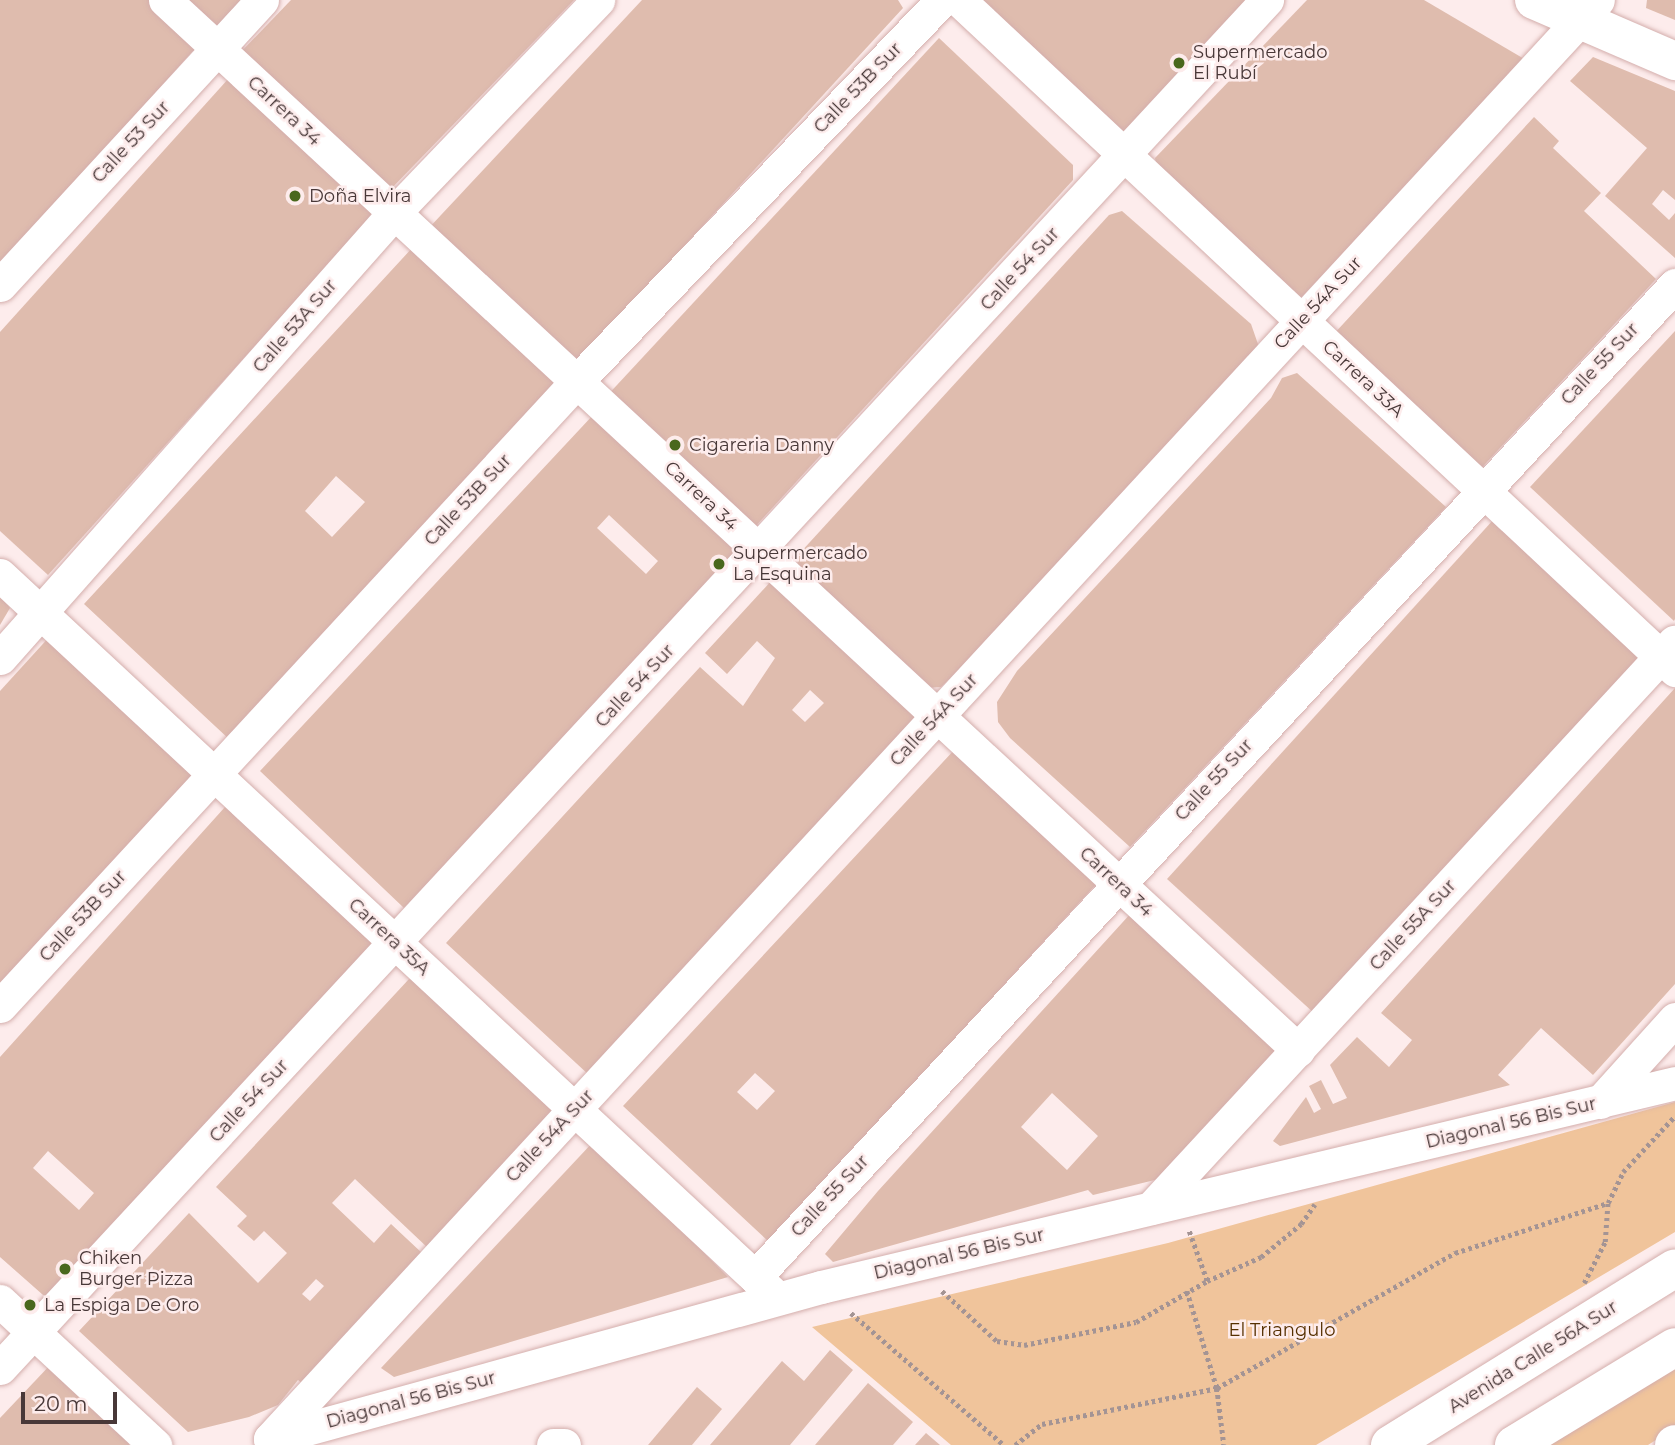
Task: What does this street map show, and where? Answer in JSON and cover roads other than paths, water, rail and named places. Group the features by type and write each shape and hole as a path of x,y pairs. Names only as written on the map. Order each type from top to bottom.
{"main road":[{"path":"1534,0 1589,10 1675,61"},
{"name":"Avenida Calle 56A Sur","path":"1390,1445 1675,1268"},
{"path":"1514,1445 1675,1347"}],"street":[{"name":"Carrera 34","path":"165,0 1298,1049"},
{"name":"Calle 53 Sur","path":"0,285 262,0"},
{"name":"Calle 53A Sur","path":"0,659 42,616 394,212 598,0"},
{"name":"Calle 53B Sur","path":"0,1006 577,382 943,0"},
{"name":"Carrera 33A","path":"959,0 1481,490 1670,656"},
{"name":"Calle 54 Sur","path":"0,1368 397,944 1267,0"},
{"name":"Calle 54A Sur","path":"259,1442 575,1109 1589,10"},
{"name":"Calle 55 Sur","path":"755,1277 1481,490 1675,285"},
{"name":"Carrera 35A","path":"0,575 779,1299"},
{"name":"Calle 55A Sur","path":"1165,1205 1298,1049 1670,656"},
{"path":"1600,1102 1675,1019"},
{"name":"Diagonal 56 Bis Sur","path":"259,1442 821,1287 1675,1083"},
{"path":"0,1301 155,1445"},
{"path":"553,1445 564,1445"}],"place":[{"name":"Supermercado El Rubí","path":"1179,63"},
{"name":"Doña Elvira","path":"295,196"},
{"name":"Cigareria Danny","path":"675,445"},
{"name":"Supermercado La Esquina","path":"719,564"},
{"name":"Chiken Burger Pizza","path":"65,1269"},
{"name":"La Espiga De Oro","path":"30,1305"}],"park label":[{"name":"El Triangulo","path":"1282,1330"}]}
